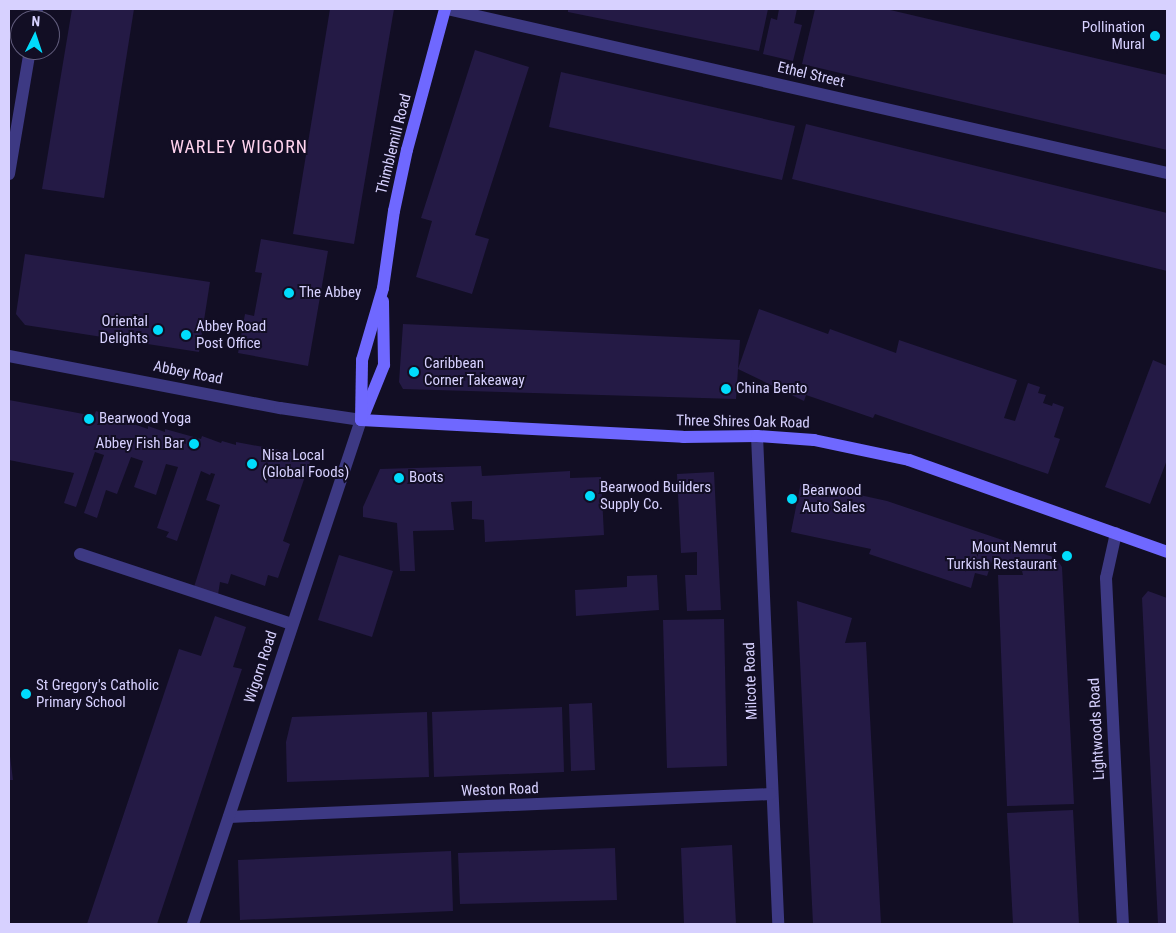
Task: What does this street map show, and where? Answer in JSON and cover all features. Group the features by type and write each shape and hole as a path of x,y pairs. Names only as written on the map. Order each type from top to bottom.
{"main road":[{"name":"Thimblemill Road","path":"361,420 362,360 383,288 394,211 407,150 446,9"},
{"name":"Thimblemill Road","path":"361,420 384,365 383,288"},
{"name":"Three Shires Oak Road","path":"361,420 683,438 757,436 814,440 909,460 1167,552"}],"street":[{"name":"Ethel Street","path":"446,9 1167,173"},
{"path":"9,174 28,60"},
{"name":"Abbey Road","path":"9,356 280,408 361,420"},
{"name":"Wigorn Road","path":"193,924 361,420"},
{"name":"Milcote Road","path":"757,436 778,924"},
{"name":"Lightwoods Road","path":"1116,533 1106,578 1123,924"},
{"path":"80,554 292,624"},
{"name":"Weston Road","path":"229,817 772,794"}],"building":[{"path":"72,9 134,9 104,198 42,189"},
{"path":"330,9 394,9 354,244 293,234"},
{"path":"568,9 768,9 759,51 568,12"},
{"path":"779,9 797,9 794,23 802,25 793,61 763,54 771,18 777,20"},
{"path":"815,9 886,9 1167,75 1167,150 802,64"},
{"path":"475,50 529,67 475,235 489,239 472,294 416,277 432,221 421,218"},
{"path":"561,72 795,126 782,180 549,127"},
{"path":"806,124 1167,213 1167,271 792,179"},
{"name":"The Abbey","path":"261,239 328,251 308,366 238,353 245,314 254,316 262,273 255,272"},
{"path":"25,254 210,282 199,352 25,325 16,314"},
{"path":"759,309 828,334 830,329 896,353 899,340 1017,380 1004,418 1015,421 1028,383 1040,387 1038,393 1046,395 1043,403 1052,406 1053,403 1064,407 1054,437 1060,439 1048,474 875,414 873,418 806,395 804,401 738,369"},
{"path":"403,324 740,340 736,399 403,389 399,382"},
{"path":"1153,360 1167,366 1167,460 1150,504 1105,487"},
{"path":"9,400 94,416 96,411 148,429 148,426 165,432 165,429 201,439 202,436 221,443 222,441 236,445 236,442 312,456 283,541 290,544 278,578 268,575 265,586 231,574 228,584 220,582 218,595 194,587 220,505 206,500 215,474 211,473 210,475 201,471 177,541 166,537 169,532 157,528 178,467 166,464 156,495 134,487 143,461 131,457 117,494 106,490 97,518 84,513 104,455 95,452 76,507 64,503 74,473 9,460"},
{"path":"481,466 482,476 570,471 570,478 601,477 604,535 485,542 484,520 472,519 472,501 451,502 454,530 413,531 415,571 400,571 397,523 363,517 363,507 380,469"},
{"path":"714,472 721,610 687,611 685,575 697,575 697,552 681,553 677,474"},
{"path":"801,482 887,501 1056,558 1062,567 1074,804 1007,806 998,575 1023,575 1022,571 992,561 987,576 975,573 971,588 869,554 871,549 791,532"},
{"path":"339,555 393,571 372,637 318,620"},
{"path":"657,575 659,610 576,616 575,590 627,587 627,576"},
{"path":"1148,591 1167,598 1167,924 1158,924 1142,598"},
{"path":"797,601 852,618 845,643 866,642 881,924 813,924"},
{"path":"215,616 246,627 233,667 242,669 157,924 87,924 179,649 201,656"},
{"path":"724,619 727,766 667,768 663,620"},
{"path":"592,703 595,770 571,771 569,704"},
{"path":"562,707 564,772 434,777 432,712"},
{"path":"427,712 429,777 287,782 286,742 292,717"},
{"path":"9,748 13,780 9,780"},
{"path":"1073,810 1079,924 1013,924 1007,813"},
{"path":"732,845 736,924 684,924 681,848"},
{"path":"615,848 617,900 460,904 458,853"},
{"path":"451,851 453,911 240,920 238,860"}],"place":[{"name":"Pollination Mural","path":"1155,36"},
{"name":"The Abbey","path":"289,293"},
{"name":"Oriental Delights","path":"158,330"},
{"name":"Abbey Road Post Office","path":"186,335"},
{"name":"Caribbean Corner Takeaway","path":"414,372"},
{"name":"China Bento","path":"726,389"},
{"name":"Bearwood Yoga","path":"89,419"},
{"name":"Abbey Fish Bar","path":"194,444"},
{"name":"Nisa Local (Global Foods)","path":"252,464"},
{"name":"Boots","path":"399,478"},
{"name":"Bearwood Builders Supply Co.","path":"590,496"},
{"name":"Bearwood Auto Sales","path":"792,499"},
{"name":"Mount Nemrut Turkish Restaurant","path":"1067,556"},
{"name":"St Gregory's Catholic Primary School","path":"26,694"}],"district":[{"name":"WARLEY WIGORN","path":"239,147"}]}
